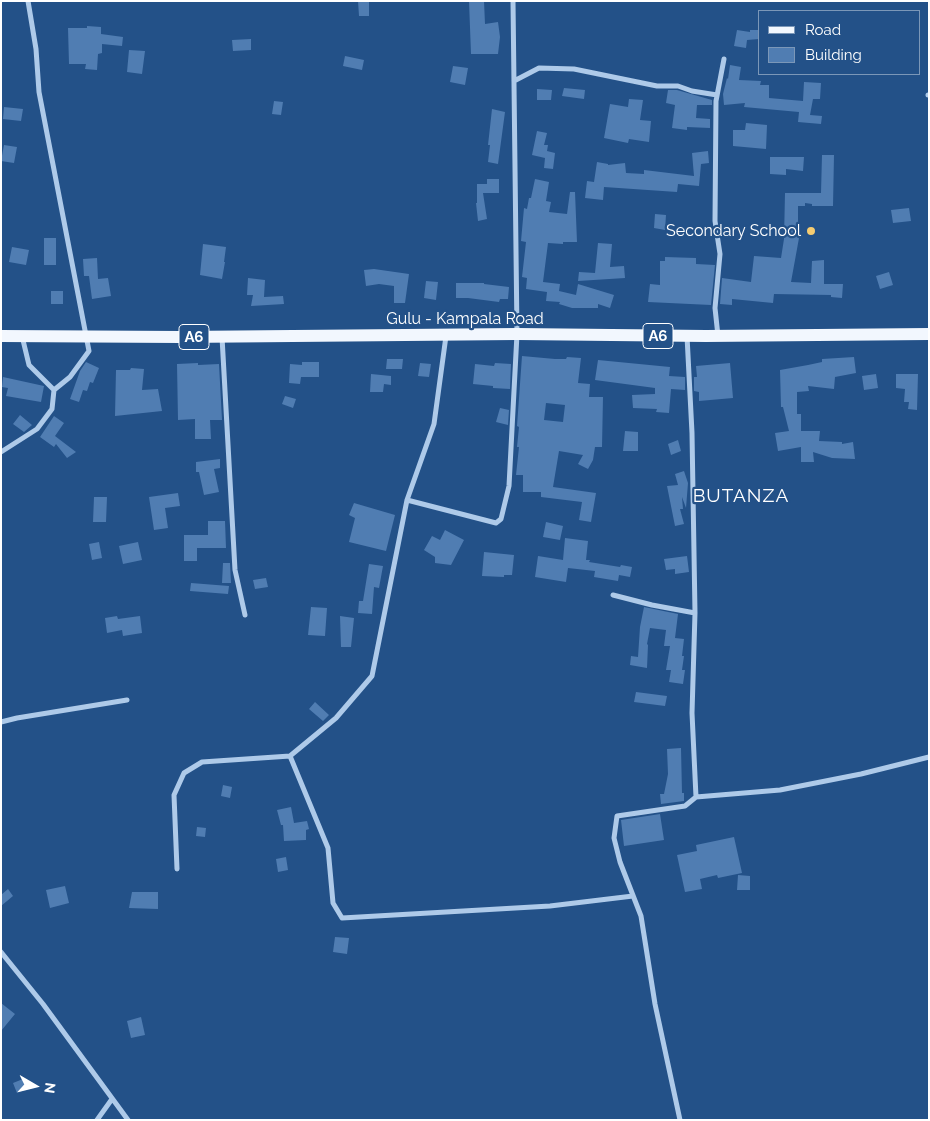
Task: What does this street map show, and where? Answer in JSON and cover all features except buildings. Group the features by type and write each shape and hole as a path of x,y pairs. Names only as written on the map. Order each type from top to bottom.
{"main road":[{"name":"Gulu - Kampala Road","path":"1,336 517,334 718,336 929,334"}],"street":[{"path":"1,452 37,429 52,409 54,390 70,377 89,351 39,92 36,49 28,1"},
{"path":"407,500 496,522 501,519 508,486 517,334 513,1"},
{"path":"718,336 715,308 720,254 716,221 717,95 724,59"},
{"path":"514,81 539,68 574,69 657,86 678,86 692,91 717,95"},
{"path":"177,869 174,795 184,773 202,762 290,756 336,718 372,676 407,500 434,424 446,335"},
{"path":"22,336 29,364 54,390"},
{"path":"222,336 235,570 245,615"},
{"path":"687,336 692,433 695,613 692,713 696,798"},
{"path":"613,595 695,613"},
{"path":"1,722 128,700"},
{"path":"290,756 328,848 333,903 342,918 550,906 633,896"},
{"path":"680,1120 655,1004 641,916 620,862 614,838 617,816 685,806 696,798 780,790 929,758"},
{"path":"1,952 43,1004 128,1120"},
{"path":"97,1120 112,1099"}],"place":[{"name":"Secondary School","path":"811,231"}],"district":[{"name":"BUTANZA","path":"741,496"}]}
